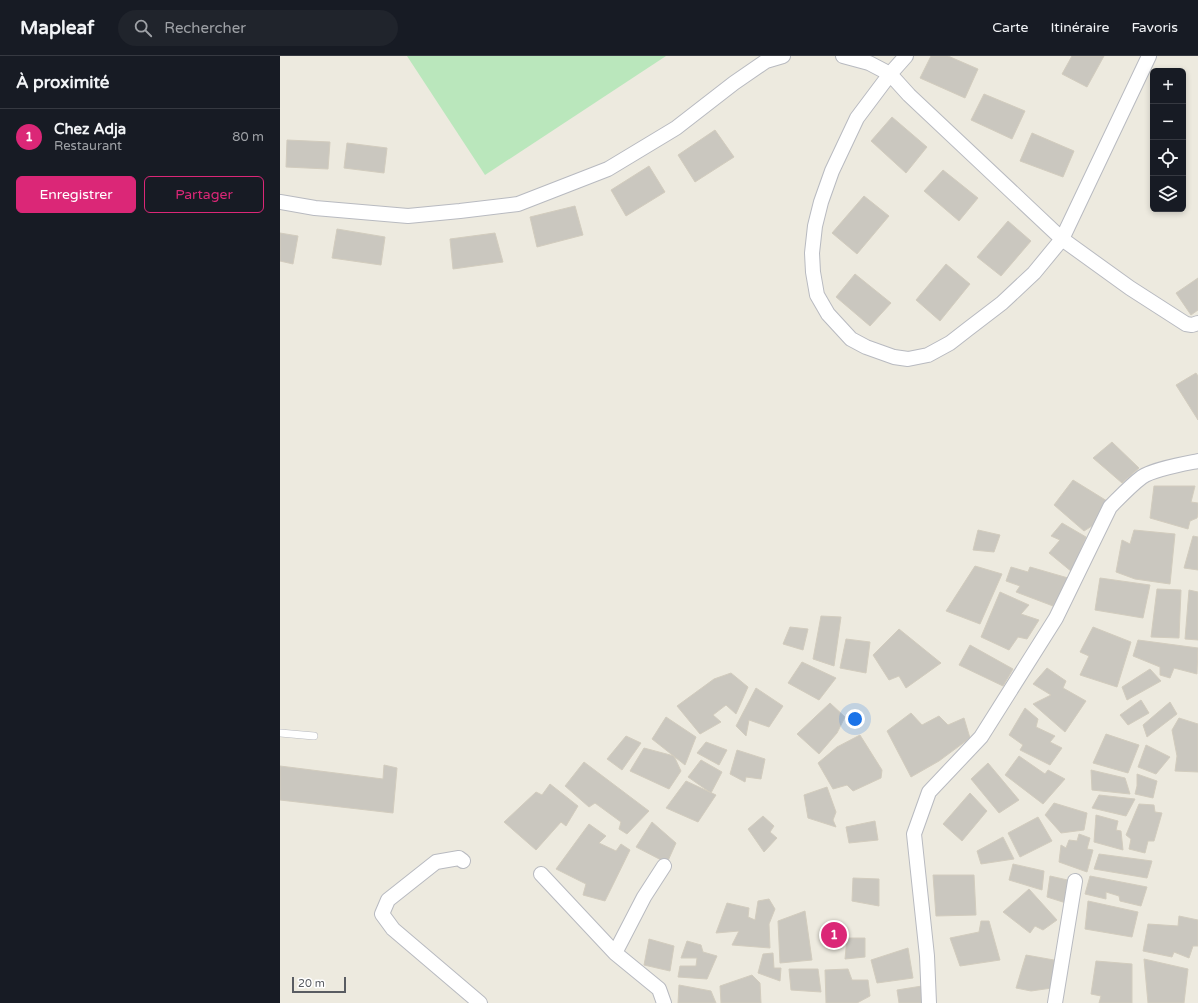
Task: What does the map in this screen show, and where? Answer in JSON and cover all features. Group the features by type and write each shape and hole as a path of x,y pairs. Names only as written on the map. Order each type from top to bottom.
{"street":[{"path":"280,202 316,208 408,216 518,204 608,169 676,128 734,83 766,61 783,56"},
{"path":"843,56 870,63 890,74 909,95 1062,239 1130,288 1186,324 1198,323"},
{"path":"906,56 890,74 857,118 843,144 821,202 815,226 812,253 813,272 817,295 828,314 851,339 866,347 894,357 908,359 928,355 950,343 1002,303 1034,273 1062,239 1149,56"},
{"path":"929,1003 927,956 914,834 929,792 980,737 989,724 1056,618 1110,507 1123,493 1143,476 1174,465 1198,461"},
{"path":"463,861 459,858 436,862 388,900 382,914 393,930 480,1003"},
{"path":"615,953 644,897 664,866"},
{"path":"542,874 615,953 659,989 664,1003"},
{"path":"1056,1003 1076,881"}],"lane":[{"path":"280,733 314,736"}],"green space":[{"path":"407,56 666,56 485,175"}],"building":[{"path":"931,56 948,56 978,69 965,98 920,78"},
{"path":"1072,56 1104,56 1087,87 1062,74"},
{"path":"984,94 1025,111 1012,139 971,120"},
{"path":"892,117 927,147 906,173 871,141"},
{"path":"715,130 734,157 695,182 678,155"},
{"path":"1032,133 1074,151 1063,177 1020,161"},
{"path":"287,140 330,142 328,169 286,167"},
{"path":"347,143 387,148 384,173 344,168"},
{"path":"649,166 665,192 626,216 611,190"},
{"path":"943,170 978,198 959,221 924,191"},
{"path":"864,196 889,216 857,254 832,233"},
{"path":"575,206 583,235 537,247 530,217"},
{"path":"1008,221 1031,241 1001,276 977,257"},
{"path":"337,229 385,237 381,265 332,258"},
{"path":"280,233 298,236 293,264 280,261"},
{"path":"495,233 503,262 453,269 450,239"},
{"path":"946,264 970,284 940,321 916,300"},
{"path":"855,274 891,303 870,326 836,297"},
{"path":"1198,278 1198,310 1191,315 1176,293"},
{"path":"1196,373 1198,376 1198,420 1176,385"},
{"path":"1112,442 1139,468 1122,483 1093,458"},
{"path":"1073,480 1107,501 1095,524 1084,531 1054,505"},
{"path":"1154,486 1195,486 1191,502 1198,503 1198,514 1197,518 1190,521 1188,529 1150,518"},
{"path":"1062,523 1086,537 1072,572 1049,553 1060,540 1051,536"},
{"path":"978,530 1000,535 994,552 973,550"},
{"path":"1134,530 1175,534 1170,584 1135,579 1116,572 1122,540 1130,544"},
{"path":"1193,536 1198,537 1198,570 1184,568"},
{"path":"975,566 1002,574 980,624 946,611"},
{"path":"1011,567 1028,572 1030,567 1068,578 1053,606 1016,592 1020,586 1006,581"},
{"path":"1100,578 1150,585 1143,618 1095,610"},
{"path":"1157,589 1181,590 1179,638 1151,637"},
{"path":"1189,590 1198,592 1198,640 1185,639"},
{"path":"1000,592 1029,605 1021,614 1039,620 1027,639 1018,637 1009,650 981,637"},
{"path":"821,616 841,617 834,666 813,659"},
{"path":"790,627 808,629 803,650 783,644"},
{"path":"1093,627 1131,642 1117,687 1080,675 1089,656 1080,652"},
{"path":"899,629 941,663 906,688 899,676 889,680 873,655"},
{"path":"846,639 870,642 866,673 840,668"},
{"path":"1138,640 1198,648 1197,674 1174,668 1170,678 1160,675 1160,667 1133,656"},
{"path":"970,645 1013,669 1003,686 959,665"},
{"path":"802,662 836,678 819,700 788,683"},
{"path":"1047,668 1066,681 1063,688 1086,701 1065,732 1033,704 1051,695 1033,684"},
{"path":"1150,669 1161,681 1127,700 1122,687"},
{"path":"731,673 748,687 736,714 726,705 713,715 721,722 700,734 677,706 714,679"},
{"path":"756,688 783,706 769,727 749,720 746,736 736,726"},
{"path":"1141,700 1149,713 1128,725 1120,715"},
{"path":"1170,702 1177,714 1147,737 1143,725"},
{"path":"830,703 845,717 837,733 819,754 797,734"},
{"path":"1025,708 1038,719 1036,727 1055,736 1050,742 1062,748 1050,765 1020,750 1023,745 1009,735"},
{"path":"911,713 922,725 939,716 948,725 964,718 970,738 939,761 911,777 887,731"},
{"path":"666,717 696,737 685,765 652,739"},
{"path":"1179,718 1198,724 1198,772 1175,771 1177,756 1172,730"},
{"path":"1106,734 1139,745 1128,773 1093,763"},
{"path":"860,735 882,770 881,778 853,791 847,785 833,789 818,763 837,747"},
{"path":"626,736 641,743 622,770 607,759"},
{"path":"706,742 727,750 719,765 697,753"},
{"path":"1146,745 1170,757 1156,774 1138,767"},
{"path":"644,748 674,756 681,771 669,789 630,771"},
{"path":"737,750 765,759 761,779 746,777 745,782 730,774"},
{"path":"1019,756 1045,774 1048,770 1065,779 1043,804 1005,775"},
{"path":"701,760 722,772 711,793 688,777"},
{"path":"584,762 649,811 627,834 619,829 621,822 595,803 589,807 565,786"},
{"path":"988,763 1019,800 999,813 971,779"},
{"path":"384,765 397,768 393,813 280,800 280,766 383,779"},
{"path":"1091,770 1125,778 1130,794 1092,790"},
{"path":"1137,774 1157,781 1153,798 1135,794"},
{"path":"686,781 716,795 698,822 666,808"},
{"path":"550,784 578,806 566,826 561,822 536,850 504,822 536,792 542,795"},
{"path":"827,787 836,812 833,820 836,827 808,818 804,795"},
{"path":"970,793 987,811 962,841 943,824"},
{"path":"1099,795 1135,799 1126,816 1092,808"},
{"path":"1054,803 1087,813 1084,830 1061,833 1045,815"},
{"path":"1139,804 1154,805 1155,812 1162,813 1154,841 1148,841 1145,853 1129,849 1131,839 1126,835"},
{"path":"1096,815 1118,821 1116,830 1121,831 1123,850 1094,842"},
{"path":"763,816 774,826 770,832 777,838 764,852 748,829"},
{"path":"1038,817 1052,841 1020,857 1008,833"},
{"path":"875,821 878,840 849,843 846,827"},
{"path":"652,822 676,843 667,863 636,847"},
{"path":"589,824 606,836 599,843 616,851 621,844 630,850 605,901 583,895 586,884 556,869"},
{"path":"1079,834 1090,838 1087,849 1093,850 1087,872 1059,862 1061,845 1066,848 1069,840 1077,841"},
{"path":"1003,837 1014,859 981,864 977,851"},
{"path":"1099,854 1152,861 1147,878 1094,869"},
{"path":"1013,864 1044,871 1042,890 1009,880"},
{"path":"933,875 974,875 976,915 936,916"},
{"path":"1050,876 1072,881 1066,903 1047,897"},
{"path":"1090,876 1147,887 1141,906 1120,901 1119,896 1106,892 1106,899 1085,894"},
{"path":"853,878 879,879 879,906 852,901"},
{"path":"1029,889 1057,920 1043,930 1035,926 1030,933 1003,912"},
{"path":"769,899 775,909 769,924 770,948 732,945 739,931 716,933 727,903 749,908 748,917 755,920 758,901"},
{"path":"1088,901 1138,912 1132,937 1085,929"},
{"path":"805,911 812,960 780,963 778,921"},
{"path":"1179,916 1198,920 1198,946 1193,946 1189,958 1174,952 1172,957 1143,951 1148,924 1178,926"},
{"path":"981,921 989,921 1000,960 960,966 950,938 979,932"},
{"path":"847,938 865,938 865,957 845,959"},
{"path":"649,939 674,946 670,971 644,965"},
{"path":"687,941 701,945 703,952 717,956 707,979 678,977 680,966 696,966 697,958 681,958"},
{"path":"908,948 913,978 877,983 871,960"},
{"path":"773,953 774,968 781,968 780,981 758,973 763,954"},
{"path":"1026,955 1054,960 1052,988 1031,991 1016,988"},
{"path":"1144,959 1188,969 1184,1003 1148,1003"},
{"path":"1096,961 1132,964 1132,1003 1099,1003 1101,996 1091,994"},
{"path":"789,969 818,969 821,992 791,990"},
{"path":"848,969 852,980 868,980 870,996 857,1003 826,1003 825,970"},
{"path":"752,975 760,983 761,1003 721,1003 720,986"},
{"path":"679,985 711,991 716,1003 678,1003"},
{"path":"922,986 925,1003 899,1003 897,990"}],"place":[{"name":"Chez Adja","path":"834,935"}]}
